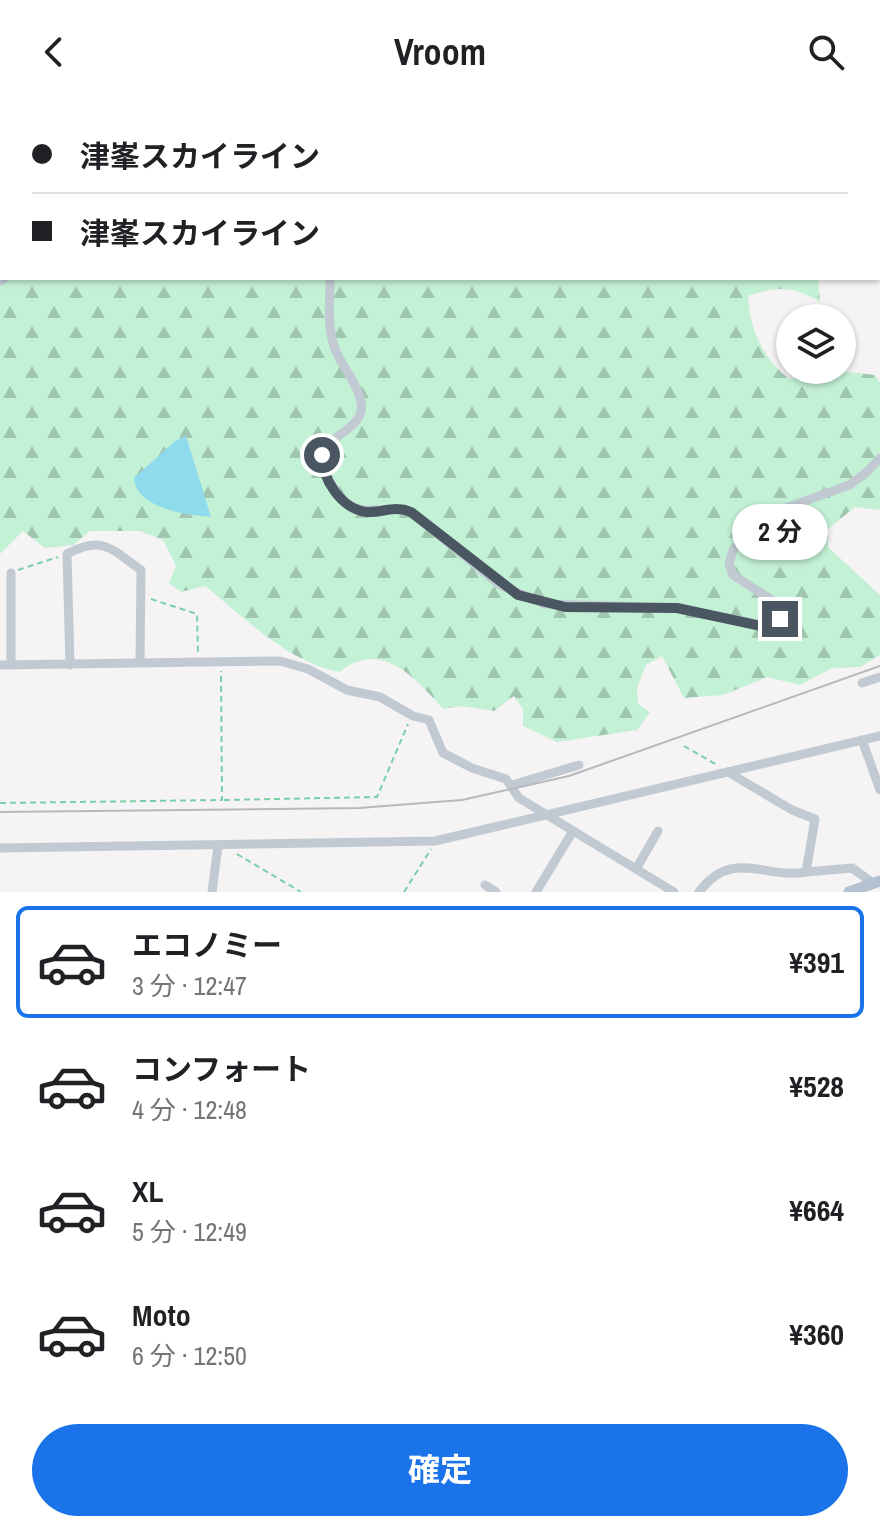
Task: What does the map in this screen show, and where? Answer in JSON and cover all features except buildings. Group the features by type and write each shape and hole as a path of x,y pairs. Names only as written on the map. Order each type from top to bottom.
{"main road":[{"path":"849,892 878,881"}],"street":[{"path":"330,280 330,332 361,407 356,421 322,455 337,494 359,510 393,507 411,512 500,585 531,600 565,607 677,608 772,627 781,616 780,605 733,575 729,563 733,550 764,516 849,485 880,458"},
{"path":"70,665 67,554 91,543 106,545 141,570 138,595 140,663"},
{"path":"11,573 5,665 280,661 308,669 347,690 380,697 413,716 429,720 435,727 438,745 453,760 496,774 512,785 519,798 674,892"},
{"path":"862,683 880,677"},
{"path":"0,848 435,841 880,736"},
{"path":"862,740 880,790"},
{"path":"512,785 579,765"},
{"path":"728,772 792,810 815,819 806,872"},
{"path":"536,892 573,831"},
{"path":"636,869 658,831"},
{"path":"212,892 221,846"},
{"path":"699,892 716,875 738,867 795,874 852,868 878,881"},
{"path":"485,885 496,892"}],"path":[{"path":"11,573 67,554"},
{"path":"138,595 197,614 198,664"},
{"path":"221,663 222,800"},
{"path":"0,803 377,797 413,716"},
{"path":"684,746 728,772"},
{"path":"404,892 435,841"},
{"path":"221,846 301,892"}],"green space":[{"path":"0,280 818,280 820,302 785,289 748,296 759,342 776,367 776,384 856,384 856,373 875,375 880,383 880,510 855,507 828,529 828,547 880,595 880,655 860,667 832,668 800,685 767,677 723,695 684,698 662,656 646,665 637,688 638,704 650,712 637,730 557,742 523,726 523,709 514,696 494,711 461,706 443,709 421,685 396,666 369,659 340,672 321,667 268,638 205,586 181,592 169,583 176,566 163,540 140,531 90,531 73,545 45,548 23,531 0,554"}],"water":[{"path":"186,436 211,517 165,508 144,497 137,488 134,478 175,441"}],"railway":[{"path":"0,812 359,808 462,800 569,776 880,666"}],"route":[{"path":"322,455 331,484 343,501 367,512 393,507 411,512 438,531 500,585 518,595 565,607 636,605 677,608 766,627 780,619"}]}
